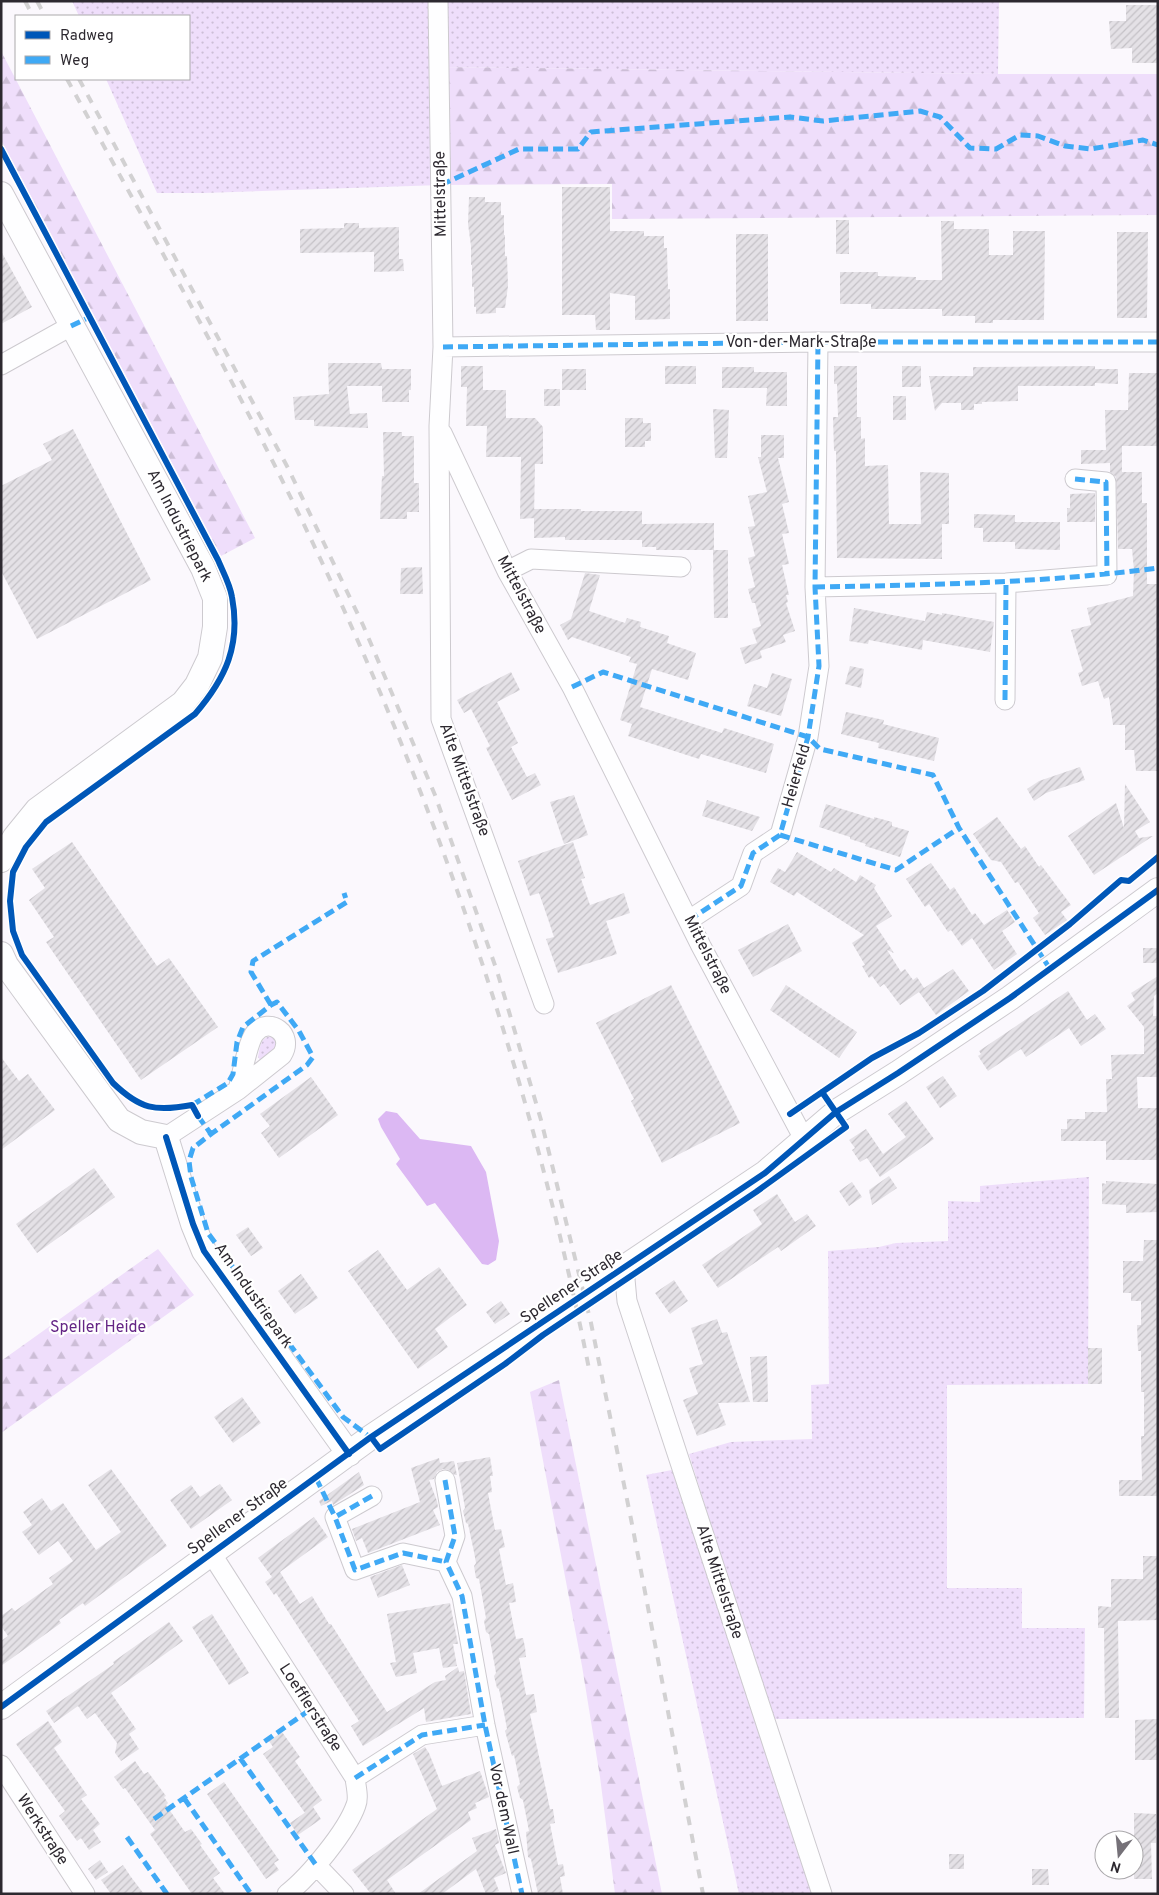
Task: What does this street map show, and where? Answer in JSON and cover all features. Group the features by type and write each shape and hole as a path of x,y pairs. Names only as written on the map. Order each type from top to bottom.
{"street":[{"name":"Mittelstraße","path":"438,1 444,347 439,426 507,571 572,687 689,920 804,1140"},
{"name":"Am Industriepark","path":"1,194 203,568 215,598 215,627 210,658 197,685 183,703 37,810 15,837 1,860"},
{"path":"1,365 71,326"},
{"name":"Von-der-Mark-Straße","path":"444,347 818,342 1158,342"},
{"name":"Heierfeld","path":"689,920 741,886 753,853 780,835 808,737 819,666 815,587 818,342"},
{"name":"Alte Mittelstraße","path":"439,426 441,719 544,1004"},
{"path":"815,587 1006,583 1107,575 1106,482 1075,479"},
{"path":"507,571 532,559 681,567"},
{"path":"1005,700 1006,583"},
{"name":"Spellener Straße","path":"1,1707 371,1437 764,1173 844,1107 898,1074 1010,998 1158,890"},
{"path":"1,954 6,965 119,1120 141,1132 166,1137 238,1090"},
{"name":"Am Industriepark","path":"166,1137 193,1224 204,1251 348,1454"},
{"name":"Alte Mittelstraße","path":"624,1268 627,1301 822,1894"},
{"path":"372,1496 336,1517 355,1570 403,1553 446,1562 455,1536 445,1480"},
{"name":"Loefflerstraße","path":"211,1553 355,1778 357,1803 346,1825 316,1865 287,1894"},
{"name":"Vor dem Wall","path":"446,1562 462,1596 485,1725 522,1894"},
{"path":"355,1778 422,1735 485,1725"},
{"name":"Werkstraße","path":"1,1765 85,1894"},
{"path":"316,1865 344,1894"}],"green space":[{"path":"72,1 999,1 998,74 440,67 441,185 157,193 106,80 190,80 190,15 79,15"},
{"path":"1,51 255,538 221,556 1,140"},
{"path":"439,67 998,74 1158,74 1158,215 612,219 612,184 441,185"},
{"path":"272,1036 275,1038 278,1047 261,1061 258,1057 261,1044 265,1038"},
{"path":"1089,1177 1088,1384 947,1385 947,1588 1022,1588 1022,1628 1085,1628 1084,1718 771,1719 689,1454 731,1442 812,1439 811,1385 829,1384 828,1251 879,1247 896,1243 948,1241 948,1201 980,1202 980,1186"},
{"name":"Speller Heide","path":"158,1249 194,1295 1,1433 1,1361"},
{"path":"559,1380 662,1894 615,1894 600,1777 582,1666 530,1392"},
{"path":"677,1469 814,1894 739,1894 646,1475"}],"shaded area":[{"path":"386,1111 397,1113 420,1139 471,1146 486,1172 499,1241 496,1260 488,1265 482,1264 435,1203 427,1206 396,1164 400,1159 378,1119"}],"building":[{"path":"1126,5 1158,5 1158,63 1132,63 1132,48 1111,49 1109,21 1126,21"},
{"path":"562,187 610,187 610,231 644,231 644,236 664,236 664,248 667,248 668,289 670,289 670,319 635,320 635,296 610,293 610,330 596,330 595,315 562,315"},
{"path":"469,197 485,197 485,202 501,202 501,215 504,215 508,286 505,308 496,308 496,313 476,314 476,307 474,307 468,224"},
{"path":"836,220 849,220 849,254 836,254"},
{"path":"941,221 954,221 954,229 989,229 989,255 1013,255 1013,231 1045,231 1044,320 993,320 993,323 975,323 975,316 942,316 942,309 871,309 871,304 840,304 840,272 878,272 878,276 916,277 916,280 942,280"},
{"path":"344,223 359,223 359,228 399,227 399,259 403,259 404,271 374,272 374,252 300,253 300,229 344,228"},
{"path":"1117,232 1148,232 1147,318 1117,318"},
{"path":"736,234 768,234 768,321 736,321"},
{"path":"1,251 32,307 1,324"},
{"path":"328,363 381,363 382,369 411,369 409,402 382,402 382,386 347,386 350,414 367,413 368,428 314,426 314,420 295,420 293,397 329,394"},
{"path":"461,366 483,366 483,390 506,390 506,418 535,418 543,427 543,464 535,464 534,518 520,519 521,457 486,457 487,426 466,426 467,387 461,387"},
{"path":"665,366 696,366 696,384 665,384"},
{"path":"834,366 857,366 857,417 861,417 861,439 865,438 865,466 888,465 889,524 921,524 920,472 949,473 949,524 942,524 942,559 837,558 836,451 834,451 833,417 838,417 837,384 834,384"},
{"path":"902,366 921,366 921,387 902,387"},
{"path":"1095,366 1095,369 1118,369 1118,384 1095,383 1095,386 1018,386 1018,401 982,402 982,404 974,404 974,410 961,410 961,403 942,403 935,411 929,376 973,376 973,367"},
{"path":"722,367 754,367 754,372 787,372 787,406 766,406 767,388 722,388"},
{"path":"562,369 586,369 586,390 562,390"},
{"path":"1129,373 1158,373 1158,446 1122,446 1122,472 1142,472 1142,503 1147,503 1147,584 1158,584 1158,771 1136,771 1134,750 1125,750 1125,725 1113,725 1109,697 1104,699 1098,681 1082,686 1078,673 1083,671 1071,630 1091,625 1087,608 1133,596 1134,570 1132,549 1118,549 1116,477 1110,472 1110,463 1081,464 1081,450 1106,450 1105,410 1128,410"},
{"path":"544,389 560,389 560,406 544,406"},
{"path":"893,396 906,396 906,420 893,420"},
{"path":"713,409 729,410 727,458 715,458"},
{"path":"625,418 643,418 643,423 651,423 651,441 645,441 645,447 625,447"},
{"path":"73,429 151,580 37,639 1,571 1,486 52,460 43,444"},
{"path":"383,432 402,432 402,436 414,436 414,483 419,483 419,512 407,512 407,519 380,519 382,476 384,476"},
{"path":"761,435 784,435 784,458 778,458 789,502 782,504 789,533 782,534 789,564 782,565 789,595 786,595 788,602 786,603 795,631 783,635 786,642 760,651 762,658 745,664 740,648 757,643 752,629 761,626 755,603 752,603 748,589 755,587 748,558 755,556 748,527 755,526 748,496 767,492 758,457 761,457"},
{"path":"1095,493 1095,522 1067,522 1070,494"},
{"path":"534,509 642,511 642,524 714,523 714,550 656,550 656,547 642,547 642,540 565,540 565,537 534,538"},
{"path":"974,514 1015,515 1015,522 1060,522 1060,550 1015,549 1015,542 983,542 983,528 974,528"},
{"path":"713,550 728,550 728,618 714,618"},
{"path":"422,567 423,594 400,594 401,568"},
{"path":"585,573 600,575 589,611 625,623 627,618 641,622 640,627 669,636 667,643 696,653 688,680 652,669 640,707 722,733 724,728 774,744 766,773 701,754 699,759 628,736 632,724 620,720 637,664 629,662 631,657 572,637 568,640 560,625 571,619"},
{"path":"854,608 925,621 927,612 994,622 990,652 923,640 922,650 869,640 868,644 849,641"},
{"path":"850,666 864,669 861,688 845,684"},
{"path":"511,672 520,690 497,702 518,743 511,747 527,777 535,773 541,785 512,800 486,748 490,746 471,709 464,713 457,700"},
{"path":"772,673 792,679 781,716 747,706 754,684 767,688"},
{"path":"846,712 884,720 883,724 939,738 934,761 878,748 879,743 841,734"},
{"path":"1080,767 1085,780 1046,793 1034,801 1027,789 1039,781"},
{"path":"1125,784 1150,822 1135,831 1139,838 1153,836 1094,875 1068,836 1116,803 1124,828"},
{"path":"574,795 588,835 564,844 550,802"},
{"path":"707,800 760,817 752,831 702,816"},
{"path":"826,804 874,819 874,817 892,822 892,826 909,831 900,857 865,846 866,844 850,839 850,837 819,827"},
{"path":"997,817 1021,849 1025,846 1039,867 1041,865 1071,905 1061,912 1067,920 1045,935 1033,918 1039,913 1018,882 1015,883 1001,862 991,860 973,834"},
{"path":"72,842 157,966 169,958 218,1027 141,1080 46,942 54,937 29,900 45,888 32,869"},
{"path":"573,842 585,878 581,879 590,905 624,893 630,913 606,921 617,954 558,973 546,939 554,937 539,893 530,896 518,861"},
{"path":"797,852 831,872 834,868 856,882 860,875 876,885 874,888 892,916 876,926 894,953 887,950 901,972 905,969 913,980 917,977 924,988 953,969 969,991 936,1015 919,992 900,1005 884,984 880,987 872,976 869,978 862,966 865,965 852,943 864,935 797,892 794,896 770,882 778,868 785,872"},
{"path":"931,863 950,890 954,887 972,915 975,913 984,925 1007,910 1015,922 1002,931 1017,954 994,970 972,938 962,946 951,930 948,932 929,904 925,907 906,879"},
{"path":"788,924 802,951 753,977 738,950"},
{"path":"1143,948 1158,948 1158,963 1143,963"},
{"path":"1158,976 1158,993 1154,996 1153,1016 1158,1016 1158,1077 1137,1077 1138,1108 1158,1108 1158,1160 1106,1160 1106,1141 1061,1141 1061,1129 1067,1129 1067,1119 1085,1119 1085,1112 1107,1112 1106,1079 1112,1079 1111,1055 1144,1054 1144,1027 1127,1006 1135,1000 1131,993"},
{"path":"671,985 740,1123 662,1163 631,1101 634,1099 596,1023"},
{"path":"786,985 857,1032 839,1058 770,1010"},
{"path":"1068,991 1087,1020 1095,1014 1106,1029 1081,1046 1069,1028 1026,1057 1021,1049 988,1071 978,1056 981,1054 979,1051"},
{"path":"1,1057 19,1081 28,1074 55,1110 1,1150"},
{"path":"943,1076 957,1096 940,1108 926,1087"},
{"path":"311,1077 338,1115 279,1158 261,1133 270,1126 260,1114"},
{"path":"906,1101 934,1139 880,1177 867,1158 860,1162 852,1150 855,1148 849,1140 866,1129 883,1154 906,1137 888,1114"},
{"path":"94,1168 115,1197 37,1253 16,1224"},
{"path":"889,1176 897,1188 872,1205 869,1190"},
{"path":"1106,1181 1158,1184 1158,1212 1126,1213 1126,1205 1102,1204 1102,1183 1106,1184"},
{"path":"852,1182 862,1197 849,1206 839,1191"},
{"path":"777,1194 795,1222 807,1214 816,1226 781,1251 778,1247 718,1288 702,1265 762,1224 753,1210"},
{"path":"248,1227 263,1248 251,1256 236,1235"},
{"path":"1144,1240 1158,1240 1158,1496 1119,1496 1119,1480 1142,1480 1141,1436 1144,1436 1144,1392 1141,1392 1141,1351 1138,1351 1137,1325 1141,1325 1141,1301 1131,1301 1131,1293 1123,1293 1123,1261 1143,1261"},
{"path":"378,1250 407,1290 439,1267 467,1305 435,1329 448,1347 418,1369 348,1271"},
{"path":"301,1274 318,1298 295,1314 278,1291"},
{"path":"674,1280 688,1301 670,1314 655,1293"},
{"path":"501,1301 510,1314 495,1324 486,1312"},
{"path":"717,1319 722,1333 727,1332 750,1402 718,1403 726,1425 697,1436 683,1400 698,1394 689,1368 703,1364 691,1328"},
{"path":"1088,1348 1102,1348 1102,1384 1088,1384"},
{"path":"767,1356 768,1402 753,1402 750,1357"},
{"path":"242,1397 261,1423 233,1443 214,1417"},
{"path":"490,1457 493,1476 490,1476 492,1492 488,1493 495,1530 501,1529 505,1547 499,1549 506,1585 513,1583 516,1602 509,1603 516,1639 523,1638 525,1647 526,1657 519,1658 526,1695 534,1694 537,1712 530,1714 550,1809 553,1809 555,1823 550,1824 558,1865 563,1864 565,1876 560,1877 563,1894 538,1894 531,1859 528,1857 526,1832 529,1831 523,1800 520,1798 517,1787 520,1784 514,1755 512,1756 505,1731 507,1729 499,1689 497,1688 494,1676 496,1673 489,1634 486,1632 484,1621 486,1618 479,1579 476,1578 474,1552 463,1511 465,1508 457,1463"},
{"path":"439,1458 440,1463 454,1461 457,1475 443,1469 437,1472 434,1479 429,1480 438,1507 433,1510 440,1525 368,1553 362,1538 356,1541 352,1529 420,1502 411,1468"},
{"path":"111,1469 167,1546 85,1606 83,1603 59,1620 61,1623 1,1666 1,1641 8,1636 1,1626 1,1616 12,1608 15,1611 53,1584 49,1578 73,1561 58,1541 39,1555 22,1532 32,1525 23,1512 42,1498 51,1511 63,1503 96,1550 121,1532 88,1485"},
{"path":"359,1472 364,1485 333,1505 332,1501 321,1506 319,1501"},
{"path":"220,1484 232,1500 191,1529 170,1500 191,1485 200,1497"},
{"path":"314,1517 328,1537 280,1572 300,1604 312,1596 387,1712 435,1682 446,1680 445,1676 458,1667 459,1672 464,1671 471,1714 426,1722 424,1708 363,1746 351,1726 359,1721 276,1593 274,1595 265,1582 272,1577 258,1558"},
{"path":"1143,1556 1158,1556 1158,1620 1118,1621 1119,1718 1105,1718 1104,1628 1098,1628 1098,1606 1111,1607 1111,1579 1143,1579"},
{"path":"402,1565 410,1585 378,1598 370,1577"},
{"path":"450,1603 458,1644 453,1644 457,1666 443,1668 439,1648 413,1653 417,1673 396,1677 390,1663 396,1662 387,1614"},
{"path":"212,1614 249,1673 229,1685 192,1627"},
{"path":"169,1622 183,1641 111,1693 136,1729 129,1734 139,1749 121,1761 115,1753 117,1743 95,1713 87,1719 78,1706 54,1723 46,1711 114,1664 113,1662"},
{"path":"1158,1719 1158,1760 1135,1760 1135,1720"},
{"path":"48,1721 62,1742 54,1748 87,1795 81,1799 100,1824 93,1830 101,1842 89,1850 81,1838 77,1841 59,1816 65,1811 16,1744"},
{"path":"282,1732 300,1757 295,1761 322,1800 305,1813 263,1754 273,1747 269,1741"},
{"path":"425,1747 442,1786 480,1771 489,1797 475,1803 477,1808 468,1812 471,1820 387,1880 396,1894 371,1894 352,1870 437,1809 413,1754"},
{"path":"135,1761 144,1774 148,1772 166,1796 164,1797 168,1803 166,1805 185,1832 191,1829 202,1844 200,1845 220,1873 213,1878 225,1894 192,1894 150,1834 155,1830 125,1788 123,1789 114,1777"},
{"path":"224,1782 279,1860 274,1863 279,1870 266,1879 207,1794"},
{"path":"313,1807 321,1819 298,1835 290,1823"},
{"path":"1134,1813 1156,1814 1156,1843 1151,1843 1152,1879 1144,1879 1144,1830 1134,1830"},
{"path":"496,1829 499,1843 495,1845 506,1873 494,1878 499,1891 486,1894 476,1869 442,1894 418,1894 477,1851 472,1838"},
{"path":"949,1854 964,1854 964,1869 949,1869"},
{"path":"100,1860 108,1872 96,1880 88,1869"},
{"path":"123,1865 144,1894 111,1894 101,1880"},
{"path":"1032,1869 1048,1869 1049,1885 1032,1885"}],"railway":[{"path":"25,1 32,15"},
{"path":"37,1 44,15"},
{"path":"68,80 252,420 321,559 392,720 461,902 521,1089 547,1183 570,1278 590,1374"},
{"path":"80,80 288,468 363,625 435,795 497,971 541,1120 591,1323 631,1519 703,1894"}],"marked path":[{"path":"441,185 519,149 578,149 591,132 790,117 823,121 920,111 940,117 970,148 996,149 1020,135 1038,136 1065,146 1091,149 1143,140 1158,145"},
{"path":"71,326 90,317"},
{"path":"443,347 818,342 1158,342"},
{"path":"689,920 741,886 753,853 780,835 808,737 819,666 815,587 818,342"},
{"path":"1075,479 1106,482 1107,575"},
{"path":"815,587 1030,580 1158,568"},
{"path":"1005,700 1006,583"},
{"path":"572,687 603,672 808,737 820,749 933,775 959,828 1050,969"},
{"path":"780,835 896,870 959,828"},
{"path":"271,1005 251,972 253,961 347,902 344,893"},
{"path":"192,1105 228,1083 233,1074 237,1042 243,1027 277,1002 299,1031 313,1057 307,1065 211,1134"},
{"path":"198,1116 211,1134 193,1148 189,1161 191,1177 208,1233 343,1417 374,1440"},
{"path":"316,1478 335,1517"},
{"path":"445,1480 455,1536 446,1562 462,1596 485,1725 522,1894"},
{"path":"372,1496 335,1517 355,1570 403,1553 446,1562"},
{"path":"154,1819 311,1709"},
{"path":"355,1778 422,1735 485,1725"},
{"path":"240,1758 316,1865"},
{"path":"184,1798 251,1894"},
{"path":"127,1837 167,1894"}],"cycle path":[{"path":"1,149 218,560 230,587 234,614 232,646 223,674 206,701 195,714 46,822 26,847 13,872 10,901 13,931 22,955 113,1083 140,1103 158,1108 192,1105 198,1116"},
{"path":"790,1114 872,1058 919,1033 983,991 1070,924 1121,880 1129,881 1158,857"},
{"path":"1,1707 371,1437 765,1173 836,1112 1010,998 1158,890"},
{"path":"371,1437 380,1449 505,1364 543,1335 756,1192 846,1127 822,1092"},
{"path":"166,1137 193,1224 204,1251 349,1454"}]}
